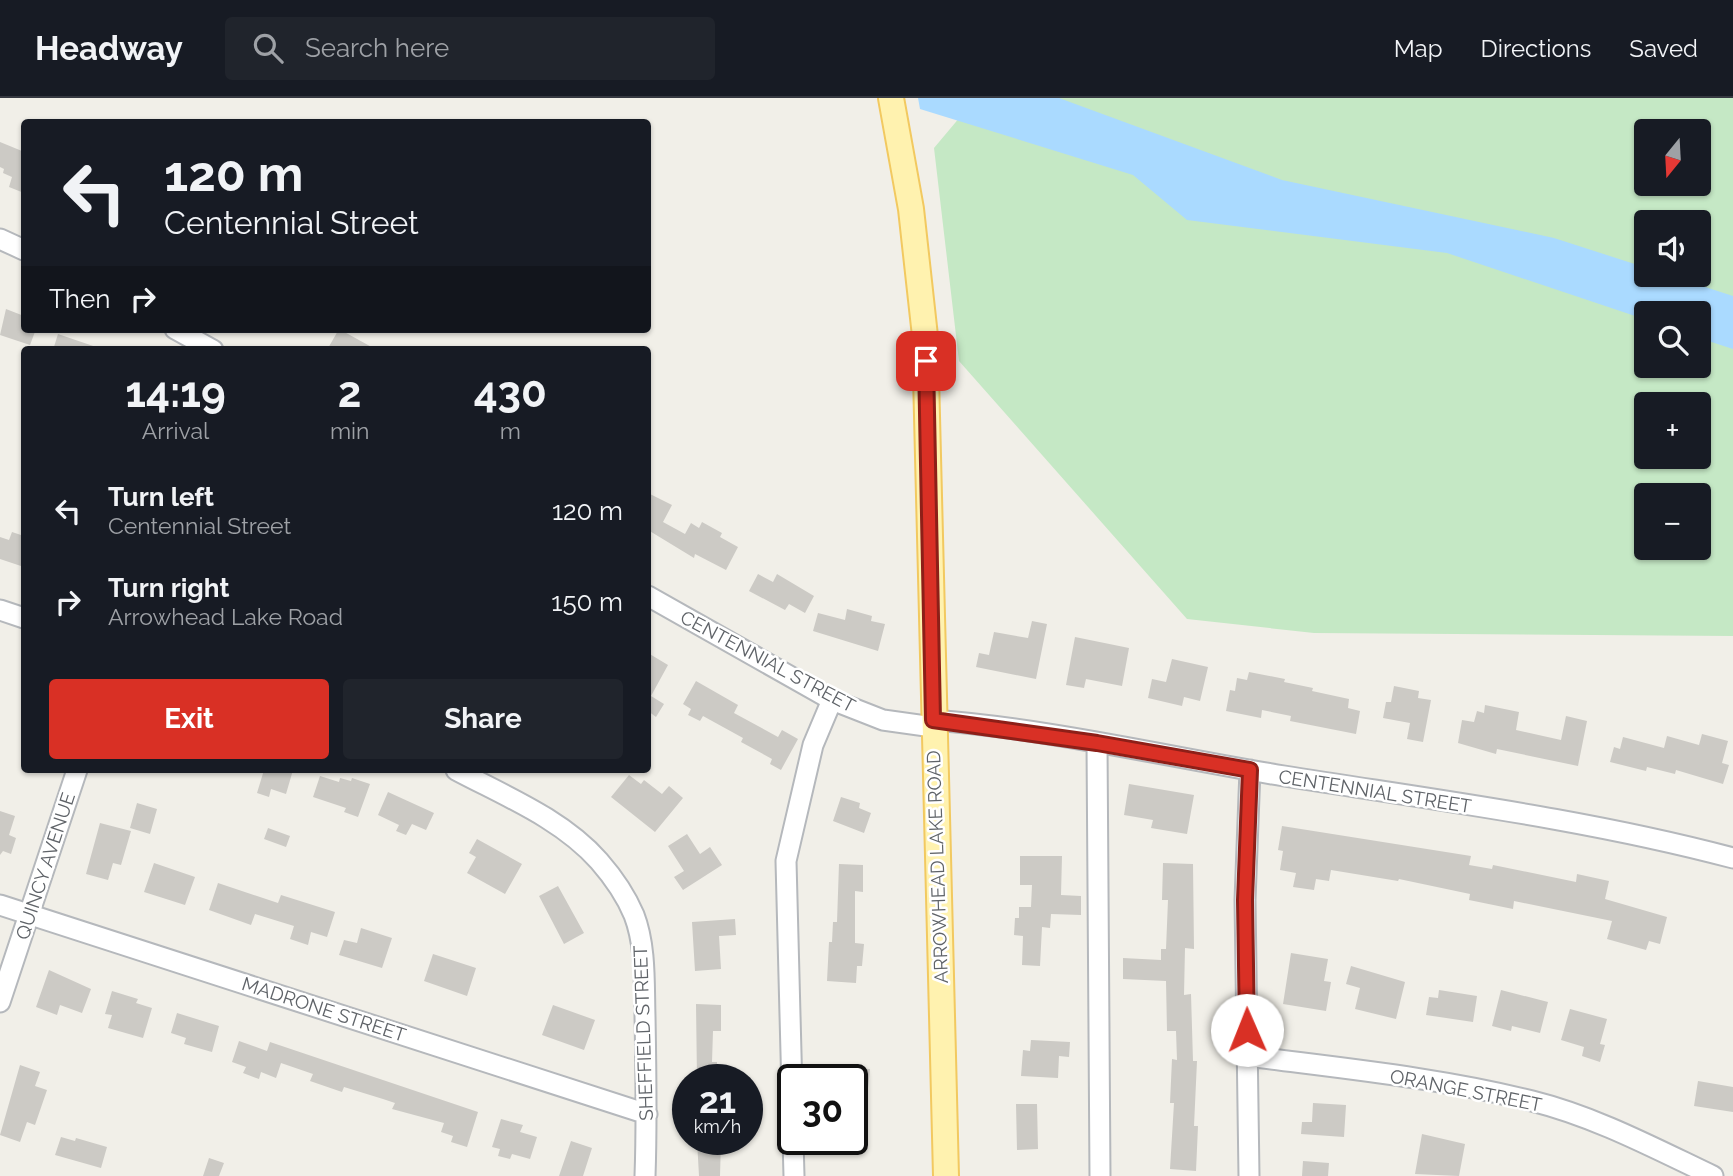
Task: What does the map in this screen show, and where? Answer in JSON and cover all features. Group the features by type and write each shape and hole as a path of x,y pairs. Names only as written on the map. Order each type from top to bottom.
{"main road":[{"name":"ARROWHEAD LAKE ROAD","path":"891,98 911,209 925,336 946,1176"}],"street":[{"path":"0,239 21,249"},
{"path":"182,333 206,346"},
{"name":"CENTENNIAL STREET","path":"651,598 832,700 883,720 1097,743 1664,840 1733,858"},
{"path":"0,610 21,617"},
{"path":"791,1064 786,861 813,745 832,700"},
{"path":"1097,743 1100,1176"},
{"path":"1249,1176 1245,900 1250,770"},
{"name":"QUINCY AVENUE","path":"0,1002 76,773"},
{"name":"SHEFFIELD STREET","path":"462,773 545,818 574,838 599,861 619,887 635,917 643,967 647,1114 645,1176"},
{"name":"MADRONE STREET","path":"0,905 647,1114"},
{"name":"ORANGE STREET","path":"1248,1056 1363,1070 1532,1101 1606,1125 1713,1176"},
{"path":"793,1155 794,1176"}],"green space":[{"path":"976,98 1733,98 1733,636 1314,633 1187,619 959,361 934,148"}],"water":[{"path":"918,98 1059,98 1282,180 1554,238 1634,264 1634,287 1705,287 1733,296 1733,349 1711,342 1711,301 1634,301 1634,316 1447,253 1187,220 1133,175 920,109"}],"building":[{"path":"0,142 21,151 21,192 9,187 12,177 3,173 4,169 0,167"},
{"path":"6,309 21,315 21,333 34,333 30,345 0,335"},
{"path":"337,333 346,333 370,346 329,346"},
{"path":"58,334 93,346 54,346"},
{"path":"651,494 672,505 663,522 685,534 691,523 699,528 702,522 722,533 720,537 738,547 726,570 695,554 694,558 651,532"},
{"path":"12,532 21,535 21,566 0,559 0,537 9,540"},
{"path":"758,574 773,582 777,574 814,596 805,613 789,604 785,610 749,591"},
{"path":"847,609 872,616 871,621 885,624 878,651 813,631 818,613 845,620"},
{"path":"1032,621 1047,624 1036,679 976,667 979,653 989,655 994,632 1028,638"},
{"path":"1075,637 1129,648 1122,686 1086,679 1084,688 1066,685"},
{"path":"651,655 668,665 651,696"},
{"path":"1172,659 1208,667 1200,701 1184,697 1182,706 1148,698 1152,679 1166,682"},
{"path":"1249,672 1285,679 1284,682 1313,688 1312,691 1349,699 1348,708 1360,711 1356,734 1290,721 1291,716 1262,710 1261,718 1226,711 1230,690 1235,691 1237,678 1247,680"},
{"path":"696,681 738,705 734,713 778,737 782,730 798,739 781,770 770,764 772,759 741,742 743,738 703,716 700,721 688,715 691,709 683,704"},
{"path":"1394,686 1419,691 1418,698 1431,700 1423,742 1407,739 1410,723 1383,718 1386,702 1391,702"},
{"path":"651,696 664,704 656,717 651,713"},
{"path":"1485,705 1519,712 1516,730 1561,740 1566,716 1587,721 1578,766 1497,749 1496,754 1458,743 1462,720 1474,722 1477,711 1484,713"},
{"path":"1702,734 1728,741 1722,763 1729,765 1723,784 1676,770 1675,774 1647,767 1646,771 1610,762 1614,747 1620,749 1623,737 1664,748 1667,736 1699,745"},
{"path":"263,773 292,773 286,794 271,789 269,797 257,793"},
{"path":"629,775 641,784 644,780 662,794 669,786 683,798 655,832 611,797"},
{"path":"320,776 339,782 340,778 351,781 352,778 370,784 358,817 344,812 346,808 313,797"},
{"path":"1129,784 1194,795 1187,834 1151,828 1153,820 1124,815"},
{"path":"388,792 434,813 426,830 412,824 406,835 396,831 399,825 378,815"},
{"path":"841,797 860,803 859,808 871,813 864,833 833,821"},
{"path":"137,803 157,809 150,834 130,828"},
{"path":"0,811 15,816 9,835 16,838 11,854 3,851 0,855"},
{"path":"100,823 131,831 121,865 113,863 108,880 86,874"},
{"path":"1282,826 1471,856 1469,865 1492,869 1493,865 1576,882 1577,874 1609,881 1605,899 1667,917 1660,944 1649,941 1646,950 1607,939 1612,921 1514,901 1513,909 1469,900 1470,894 1399,879 1398,881 1331,870 1329,881 1316,879 1314,890 1293,887 1296,873 1280,870 1283,851 1278,850"},
{"path":"268,828 290,836 286,847 264,839"},
{"path":"687,834 700,854 710,847 722,865 683,890 674,877 684,871 668,846"},
{"path":"477,839 522,864 505,894 467,873 476,857 469,853"},
{"path":"1020,856 1062,856 1061,895 1081,896 1081,915 1051,914 1050,928 1042,927 1040,966 1022,965 1023,936 1014,935 1019,907 1031,907 1032,885 1020,885"},
{"path":"154,863 195,877 185,905 144,892"},
{"path":"1163,863 1193,864 1194,949 1185,948 1184,995 1191,994 1193,1061 1197,1061 1194,1126 1198,1126 1196,1171 1170,1169 1174,1103 1170,1103 1172,1059 1177,1060 1176,1031 1167,1031 1166,981 1123,979 1123,958 1161,960 1161,949 1166,949 1168,900 1162,900"},
{"path":"839,864 863,865 863,892 855,891 855,943 864,944 862,966 857,966 856,983 827,981 829,942 832,942 833,922 837,922"},
{"path":"218,883 278,903 281,895 335,912 327,937 311,932 308,945 290,939 294,926 255,914 251,925 209,910"},
{"path":"558,886 584,933 564,944 539,896"},
{"path":"735,919 736,935 719,936 721,969 695,971 692,922"},
{"path":"361,928 392,938 382,968 339,955 344,940 357,943"},
{"path":"1291,953 1328,959 1324,981 1331,982 1326,1011 1283,1004"},
{"path":"433,954 476,968 467,996 424,981"},
{"path":"1351,966 1405,982 1396,1019 1355,1009 1360,988 1346,984"},
{"path":"49,970 91,989 82,1013 60,1005 57,1015 36,1007"},
{"path":"1439,990 1477,996 1473,1022 1426,1015 1429,997 1438,998"},
{"path":"1501,990 1548,1002 1540,1033 1512,1026 1511,1031 1492,1026"},
{"path":"112,991 138,999 136,1003 152,1008 143,1038 108,1028 112,1015 105,1014"},
{"path":"696,1004 721,1005 721,1031 713,1031 712,1062 717,1064 697,1064"},
{"path":"553,1005 595,1020 584,1050 542,1035"},
{"path":"1570,1009 1607,1019 1600,1044 1605,1045 1600,1062 1582,1056 1584,1047 1561,1040"},
{"path":"177,1013 219,1026 212,1052 184,1044 186,1038 171,1033"},
{"path":"1031,1040 1070,1042 1069,1057 1059,1056 1058,1078 1021,1076 1023,1050 1030,1051"},
{"path":"239,1041 267,1051 270,1042 478,1112 467,1147 451,1142 453,1136 441,1132 444,1123 392,1109 395,1103 383,1099 344,1087 342,1092 310,1081 313,1074 281,1063 276,1078 261,1072 259,1079 243,1073 246,1067 232,1062"},
{"path":"20,1065 40,1072 35,1086 47,1090 35,1125 27,1122 20,1142 0,1135"},
{"path":"1698,1081 1733,1087 1733,1112 1694,1106"},
{"path":"1313,1103 1346,1105 1344,1137 1301,1134 1302,1122 1312,1122"},
{"path":"1016,1104 1037,1104 1038,1149 1017,1150"},
{"path":"501,1119 523,1125 520,1132 537,1137 530,1159 512,1154 510,1159 498,1156 500,1149 492,1147"},
{"path":"1422,1134 1465,1144 1459,1176 1415,1174"},
{"path":"61,1137 75,1141 76,1138 107,1147 101,1168 55,1155"},
{"path":"571,1141 592,1148 583,1176 559,1176"},
{"path":"698,1155 721,1155 720,1176 699,1176"},
{"path":"209,1158 224,1163 219,1176 203,1176"},
{"path":"1303,1161 1329,1163 1328,1176 1302,1176"}],"route":[{"path":"926,361 933,720 1097,743 1250,770 1245,900 1247,1030"}]}
